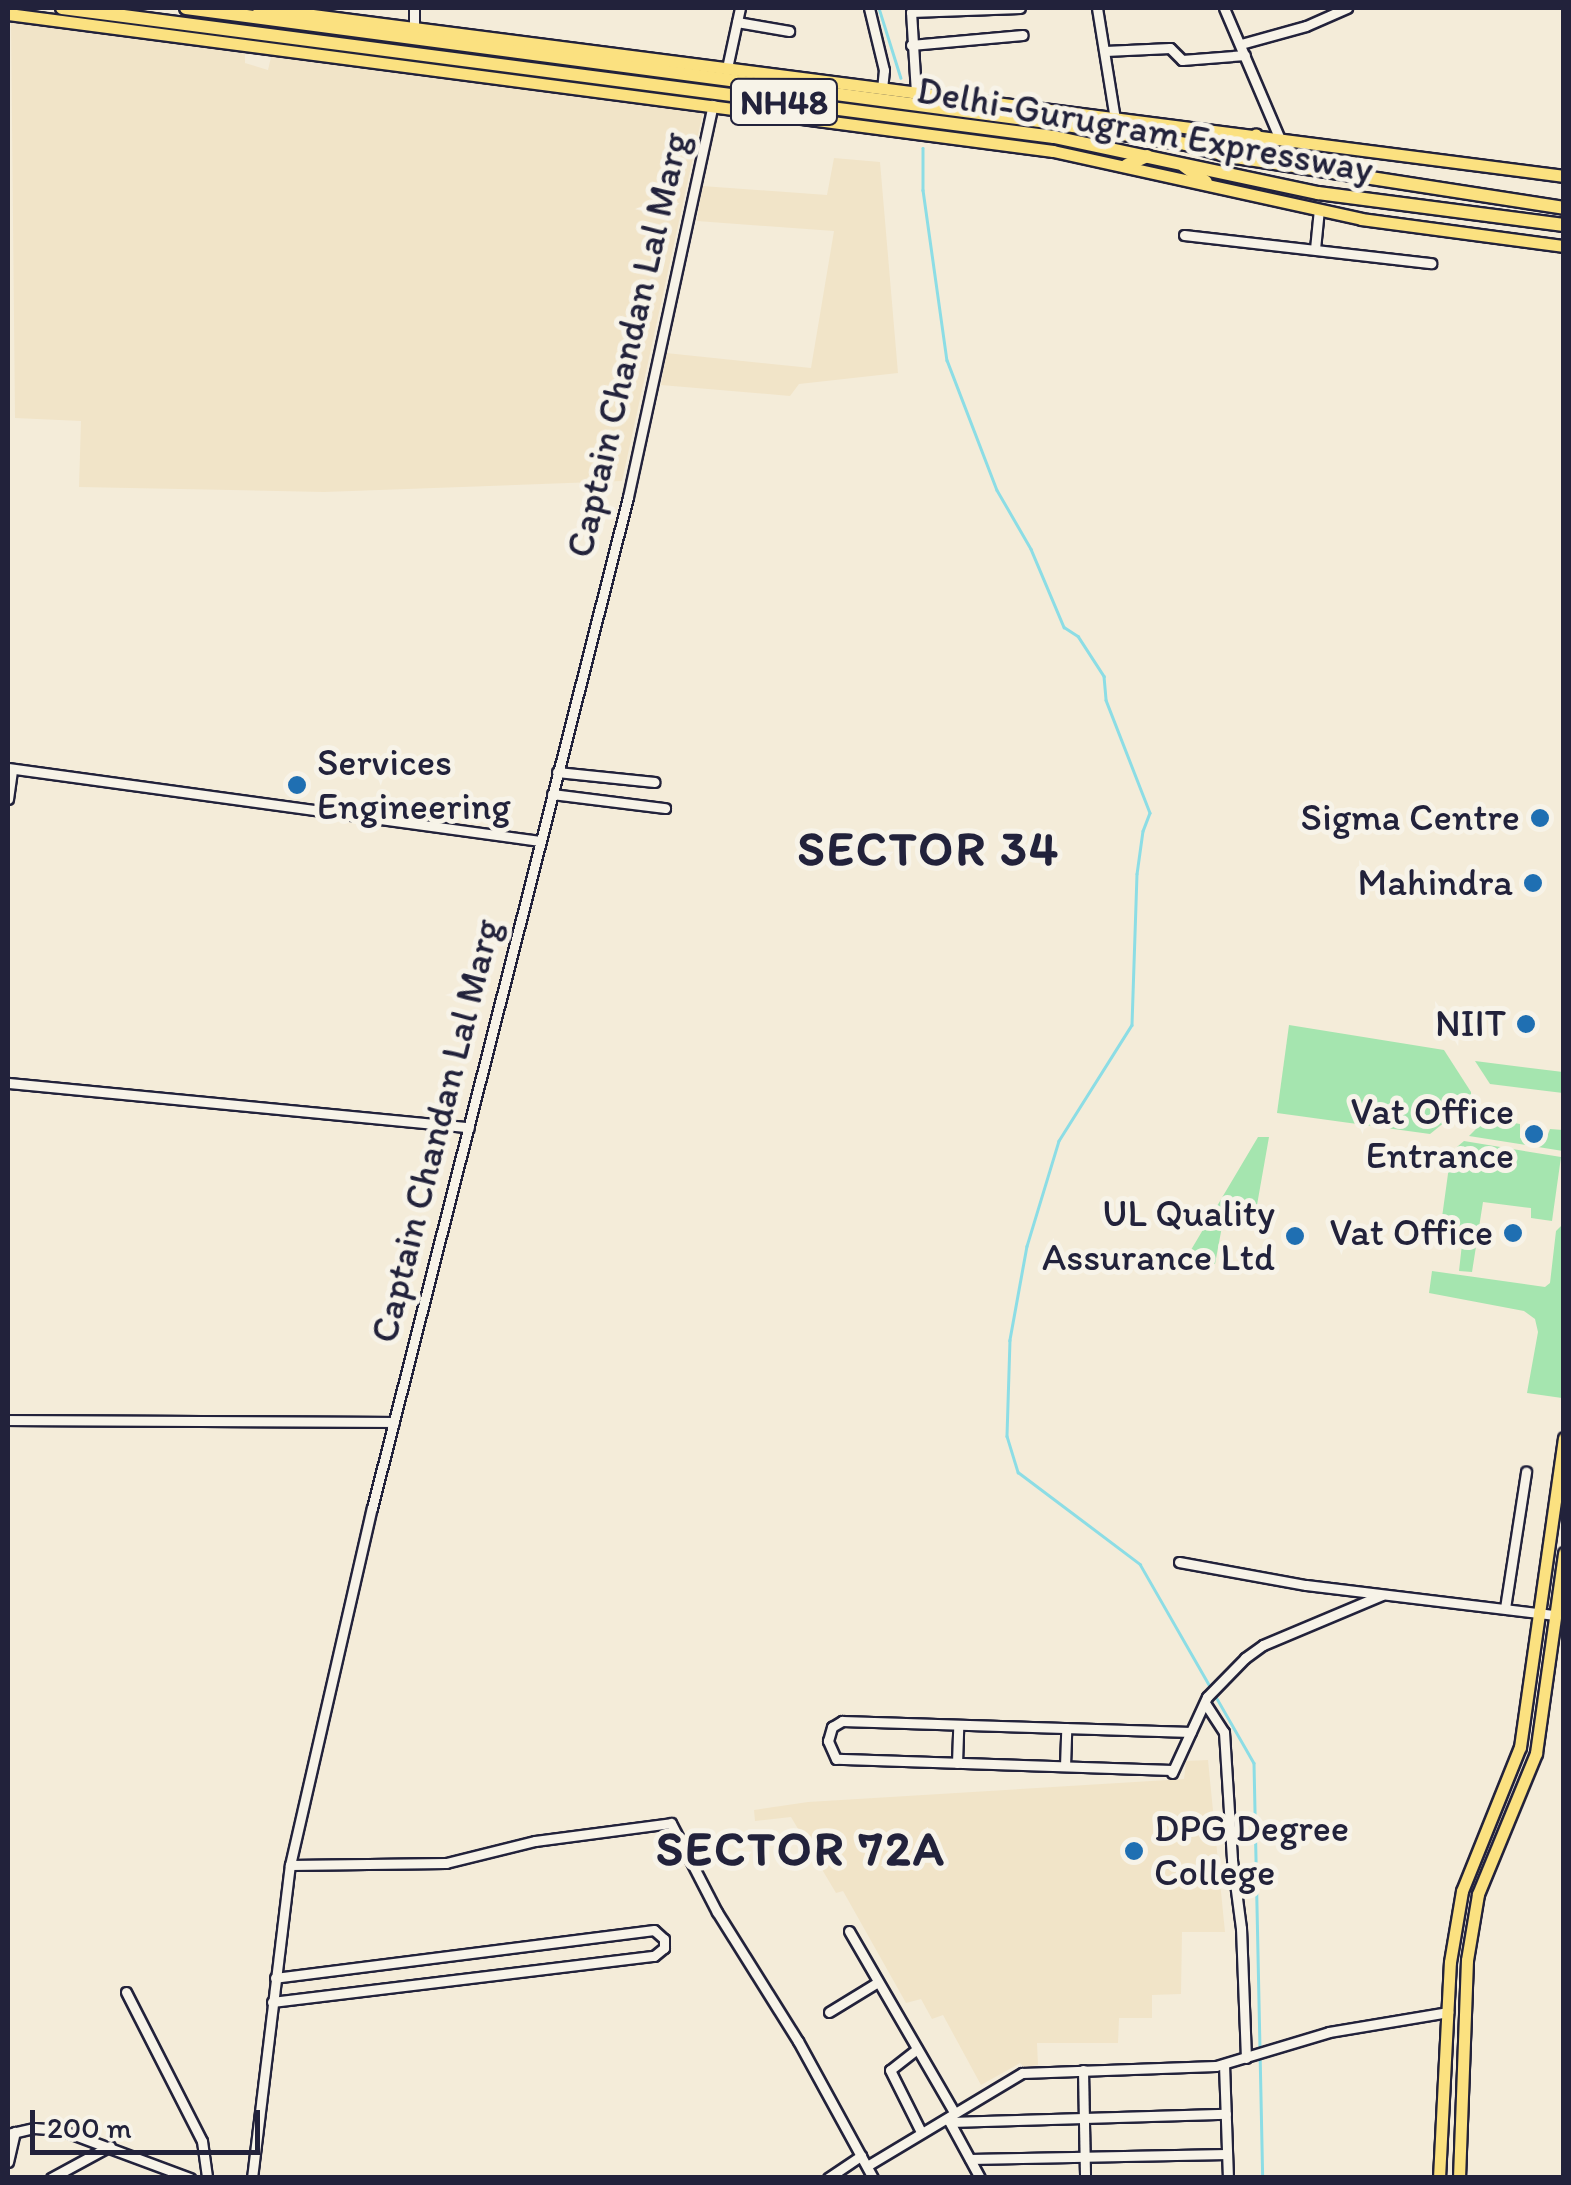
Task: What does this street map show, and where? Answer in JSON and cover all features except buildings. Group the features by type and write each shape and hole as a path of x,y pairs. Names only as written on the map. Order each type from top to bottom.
{"highway":[{"name":"Delhi-Gurugram Expressway","path":"62,8 1054,137 1318,193 1564,225"},
{"name":"Delhi-Gurugram Expressway","path":"186,8 860,91 1186,144 1229,156 1564,208"},
{"path":"1229,156 1256,136"},
{"path":"1126,165 1147,156"},
{"path":"1180,163 1206,182"}],"main road":[{"path":"258,8 727,68 860,91 882,88 1376,155 1564,176"},
{"path":"8,14 1053,151 1360,218 1564,246"},
{"path":"1440,2178 1448,2012 1462,1891 1520,1747 1564,1438"},
{"path":"1459,2178 1467,1960 1478,1894 1536,1753 1564,1554"},
{"path":"1481,1843 1497,1848"}],"street":[{"path":"414,8 414,28"},
{"path":"727,68 740,8"},
{"path":"870,8 884,70 882,88"},
{"path":"916,93 908,16 912,11 1020,8"},
{"path":"1097,8 1115,119"},
{"path":"1224,8 1280,139"},
{"path":"1241,44 1306,26 1347,8"},
{"path":"737,22 789,31"},
{"path":"911,45 1023,36"},
{"path":"1105,52 1170,48 1182,60 1246,55"},
{"name":"Captain Chandan Lal Marg","path":"252,2178 290,1865 394,1422 628,497 713,105"},
{"path":"1316,248 1319,208"},
{"path":"1184,235 1430,263"},
{"path":"8,799 10,769 540,842"},
{"path":"557,772 654,782"},
{"path":"552,794 665,808"},
{"path":"8,1083 469,1127"},
{"path":"8,1420 394,1422"},
{"path":"1505,1608 1526,1472"},
{"path":"1179,1562 1554,1615"},
{"path":"1190,1732 838,1722 828,1741 836,1758 1172,1773 1206,1700 1220,1681 1264,1645 1384,1594"},
{"path":"1206,1700 1224,1732 1251,2057"},
{"path":"956,1763 958,1725"},
{"path":"1064,1766 1066,1728"},
{"path":"290,1865 446,1863 535,1841 671,1823 718,1912 873,2178"},
{"path":"272,2002 654,1956 664,1948 664,1939 654,1930 275,1978"},
{"path":"848,1932 917,2049 980,2178"},
{"path":"829,2012 878,1982"},
{"path":"126,1992 202,2142 206,2178"},
{"path":"867,2166 1022,2074 1224,2064 1329,2032 1448,2012"},
{"path":"917,2049 890,2070 921,2132"},
{"path":"1224,2064 1228,2178"},
{"path":"1083,2070 1085,2178"},
{"path":"950,2117 1226,2114"},
{"path":"8,2162 11,2133 61,2130 190,2178"},
{"path":"51,2178 110,2146"},
{"path":"970,2160 1227,2154"},
{"path":"828,2178 861,2156"}],"shaded area":[{"path":"11,20 245,53 245,63 268,70 272,53 703,112 622,481 324,492 79,487 81,421 15,418"},
{"path":"834,158 880,162 898,373 799,384 790,396 661,385 666,353 811,368 834,231 697,221 702,186 827,195"},
{"name":"DPG Degree College","path":"1208,1760 1225,1932 1182,1932 1181,1994 1152,1995 1152,2018 1119,2018 1118,2043 1037,2043 1038,2065 1024,2067 1020,2063 981,2085 943,2015 932,2019 921,1999 906,2003 843,1891 836,1893 791,1817 755,1821 754,1810 808,1802 1184,1779 1186,1761"}],"green space":[{"path":"1289,1025 1444,1050 1471,1092 1471,1101 1430,1134 1277,1113"},
{"path":"1475,1061 1563,1072 1563,1093 1490,1084"},
{"path":"1487,1118 1520,1124 1520,1138 1545,1142 1550,1129 1563,1130 1563,1151 1469,1136"},
{"path":"1258,1137 1269,1137 1257,1205 1229,1201 1226,1205 1215,1264 1185,1260"},
{"path":"1464,1141 1561,1157 1552,1221 1531,1218 1531,1208 1483,1202 1472,1272 1459,1271 1462,1244 1439,1239 1451,1152"},
{"path":"1563,1224 1562,1398 1527,1393 1538,1332 1535,1319 1524,1311 1429,1293 1432,1271 1545,1287 1550,1283 1556,1231"}],"waterway":[{"path":"879,8 901,78"},
{"path":"923,148 923,190 947,360 997,490 1031,549 1064,627 1078,636 1104,676 1106,700 1150,813 1143,831 1137,874 1132,1025 1059,1141 1027,1246 1010,1340 1007,1436 1018,1472 1140,1564 1211,1688"},
{"path":"1215,1695 1254,1763 1263,2178"}],"place":[{"name":"Services Engineering","path":"297,785"},
{"name":"Sigma Centre","path":"1540,818"},
{"name":"Mahindra","path":"1533,883"},
{"name":"NIIT","path":"1526,1024"},
{"name":"Vat Office Entrance","path":"1534,1134"},
{"name":"Vat Office","path":"1513,1233"},
{"name":"UL Quality Assurance Ltd","path":"1295,1236"},
{"name":"DPG Degree College","path":"1134,1851"}],"district":[{"name":"SECTOR 34","path":"929,849"},
{"name":"SECTOR 72A","path":"801,1849"}]}
